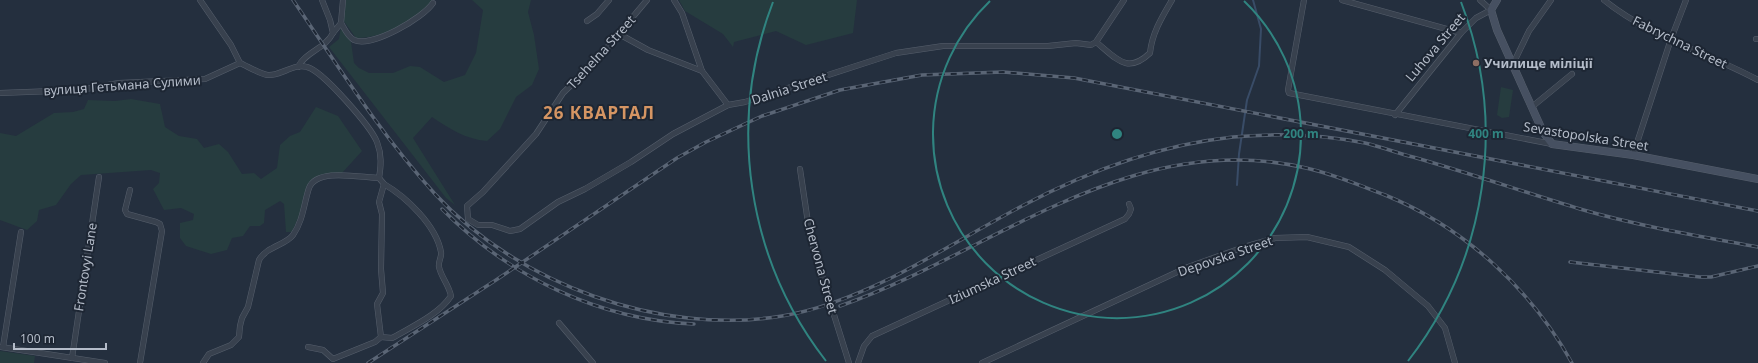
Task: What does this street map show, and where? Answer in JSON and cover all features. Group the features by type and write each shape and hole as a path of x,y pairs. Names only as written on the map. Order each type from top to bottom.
{"street":[{"path":"200,0 231,45 240,63 268,75 298,67 307,67 326,80 348,103 377,140 382,165 379,178"},
{"path":"322,0 330,20 333,33"},
{"path":"298,67 302,59 324,45 341,23 343,0"},
{"path":"587,21 597,14 608,0"},
{"name":"Tsehelna Street","path":"467,215 467,206 483,192 536,134 563,93 595,62 647,0"},
{"path":"674,0 682,13 702,71 728,105"},
{"path":"1124,0 1096,42 1122,63 1142,61 1150,53 1151,41 1160,19 1172,0"},
{"name":"Sevastopolska Street","path":"1304,0 1288,90 1289,93 1293,95 1552,144 1633,155 1758,180"},
{"path":"1342,0 1461,33"},
{"path":"1480,0 1491,10 1497,30 1533,106 1543,132 1552,144"},
{"name":"Luhova Street","path":"1395,115 1461,33 1476,18 1491,10 1497,0"},
{"path":"1513,64 1529,31 1551,0"},
{"path":"1633,155 1671,39 1686,0"},
{"name":"Fabrychna Street","path":"1608,1 1634,20 1758,80"},
{"path":"341,23 350,36 355,40 367,41 382,38 398,30 424,12 433,3"},
{"path":"619,34 648,50 702,71"},
{"name":"Dalnia Street","path":"467,215 468,219 478,225 492,225 510,231 520,229 558,202 585,189 632,162 673,134 728,105 745,102 896,53 944,46 1048,46 1076,43 1090,45 1096,42"},
{"name":"вулиця Гетьмана Сулими","path":"0,93 80,90 119,83 204,79 240,63"},
{"path":"1533,106 1572,74"},
{"name":"Chervona Street","path":"800,169 810,236 849,363"},
{"path":"203,363 209,354 231,345 239,337 242,318 248,307 262,253 293,236 304,212 310,186 316,180 337,174 363,178 379,178"},
{"name":"Frontovyi Lane","path":"72,358 99,177"},
{"path":"308,347 323,350 332,359 375,342 381,337 392,338 432,314 447,302 451,296 439,267 441,251 432,232 413,205 396,191 384,184 379,178"},
{"path":"381,337 377,304 383,293 381,269 382,214 379,202 384,184"},
{"path":"130,190 125,210 127,214 156,222 160,224 162,230 140,363"},
{"name":"Iziumska Street","path":"858,363 864,346 872,336 1125,219 1131,209 1129,204"},
{"path":"20,232 1,347 105,363"},
{"name":"Depovska Street","path":"982,363 1188,266 1275,238 1306,237 1349,247 1385,270 1428,306 1445,328 1455,363"},
{"path":"559,323 593,363"}],"green space":[{"path":"346,0 434,0 417,15 388,32 356,38 343,20"},
{"path":"472,0 531,0 528,12 534,35 539,69 532,85 516,97 500,129 487,141 465,136 432,117 413,138 455,205 446,198 329,47 339,39 341,27 351,42 354,63 359,68 369,73 393,73 410,66 420,67 444,82 465,75 476,53 483,10"},
{"path":"679,0 857,0 853,33 806,45 776,31 734,42 733,47 723,34 685,11"},
{"path":"1501,87 1513,90 1509,117 1502,118 1497,115"},
{"path":"131,99 160,104 165,127 179,136 197,139 204,148 219,144 228,152 242,174 254,173 261,179 277,168 280,145 290,136 300,132 316,107 338,116 362,151 342,173 325,174 315,179 292,232 286,232 284,204 280,201 265,210 264,223 260,226 250,226 243,236 232,238 227,250 211,254 186,246 180,238 180,223 193,220 194,214 181,208 164,210 153,189 159,183 160,173 151,170 81,175 71,184 56,205 39,210 37,221 27,230 0,220 0,133 16,136 54,113 73,112 84,109 88,100 115,101"},
{"path":"0,351 35,356 34,363 0,363"}],"waterway":[{"path":"1237,185 1239,154 1247,100 1259,66 1261,29 1253,0"}],"railway":[{"path":"293,0 361,100 396,148 435,194 469,226 507,254 549,277 594,296 640,310 688,318 735,320 782,316 810,310 851,296 891,278 1047,193 1098,171 1124,161 1178,146 1233,137 1249,136 1283,135 1317,137 1365,143 1455,169 1559,203 1624,221 1758,247"},
{"path":"368,363 496,280 677,158 706,142 762,116 840,90 922,75 1003,72 1074,78 1758,211"},
{"path":"840,306 897,283 1065,201 1122,179 1181,165 1242,160 1306,168 1326,173 1385,195 1414,208 1442,224 1493,263 1516,286 1537,310 1572,363"},
{"path":"442,209 468,233 496,255 526,274 557,290 590,304 624,314 659,321 694,324"},
{"path":"1570,262 1700,277 1711,277 1758,266"}],"place":[{"name":"Училище міліції","path":"1476,63"}],"district":[{"name":"26 КВАРТАЛ","path":"599,112"}]}
